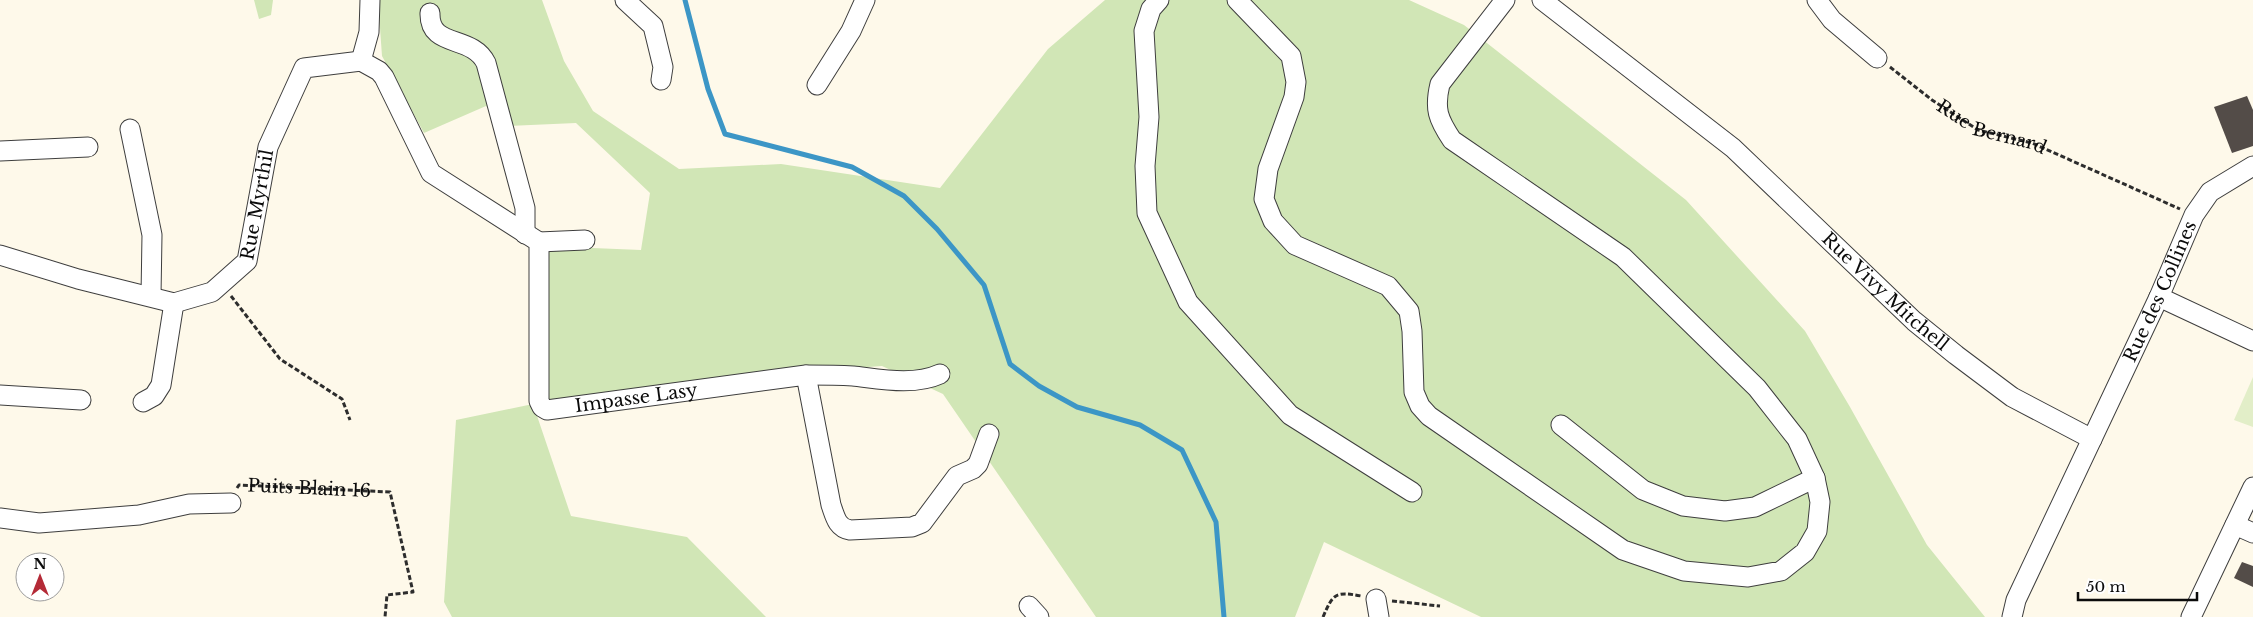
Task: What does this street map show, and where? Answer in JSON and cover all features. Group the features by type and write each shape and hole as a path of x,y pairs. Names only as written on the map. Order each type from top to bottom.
{"street":[{"path":"370,0 370,32 361,61 379,70 384,77 431,174 532,238 585,240"},
{"path":"625,0 653,26 663,67 661,80"},
{"path":"817,84 851,31 865,0"},
{"path":"1159,0 1151,8 1144,31 1149,117 1145,166 1147,213 1188,302 1290,415 1412,492"},
{"path":"1237,0 1291,56 1296,82 1294,97 1268,169 1264,198 1273,221 1295,245 1388,286 1409,311 1412,332 1414,392 1420,406 1430,416 1623,550 1684,571 1748,577 1781,571 1805,552 1817,531 1820,502 1815,478 1797,439 1757,388 1623,257 1452,140 1439,121 1436,101 1440,84 1505,0"},
{"name":"Rue Vivy Mitchell","path":"1542,0 1733,148 1914,321 1935,338 2012,397 2092,439"},
{"path":"1817,0 1832,20 1877,58"},
{"path":"430,13 430,21 435,32 473,48 482,55 486,63 532,238"},
{"name":"Rue Myrthil","path":"174,303 212,292 247,261 268,147 304,68 361,61"},
{"path":"130,129 152,235 151,296"},
{"path":"0,151 88,147"},
{"name":"Rue des Collines","path":"2092,439 2194,215 2210,192 2253,166"},
{"name":"Impasse Lasy","path":"532,238 539,401 542,407 547,410 806,375"},
{"path":"0,255 78,279 174,303 161,384 154,396 143,402"},
{"path":"2158,297 2253,341"},
{"path":"940,374 927,380 874,380 851,376 806,375 831,505 838,524 843,529 918,526 932,512 957,476 973,469 978,464 989,434"},
{"path":"0,396 81,400"},
{"path":"1561,425 1643,490 1683,506 1725,511 1755,507 1815,478"},
{"path":"2012,617 2016,600 2092,439"},
{"path":"2191,617 2253,487"},
{"name":"Puits Blain 16","path":"0,518 39,523 139,515 189,504 231,503"},
{"path":"2235,525 2253,533"}],"path":[{"name":"Rue Bernard","path":"1877,58 1932,100 1978,130 2032,143 2194,215"},
{"path":"221,284 280,359 342,399 350,420"},
{"name":"Puits Blain 16","path":"231,503 239,485 390,492 413,592 387,594 385,617"}],"green space":[{"path":"254,0 273,0 271,15 259,19"},
{"path":"378,0 542,0 564,61 593,111 679,169 781,164 940,188 1048,49 1105,0 1409,0 1464,25 1686,200 1805,331 1927,545 1985,617 1481,617 1324,542 1295,617 1096,617 943,394 882,366 744,376 549,401 544,393 544,246 641,250 650,193 576,123 507,126 486,106 424,133 382,56"},
{"path":"2253,377 2253,427 2234,420"},
{"path":"533,404 571,516 687,537 766,617 452,617 444,602 456,420"}],"building":[{"path":"2247,96 2253,110 2253,146 2232,153 2214,107"},
{"path":"2242,562 2253,566 2253,587 2234,578"}],"waterway":[{"path":"685,0 708,89 725,134 852,167 904,196 937,229 984,285 1010,364 1039,386 1077,407 1140,425 1182,450 1216,522 1224,617"}]}
